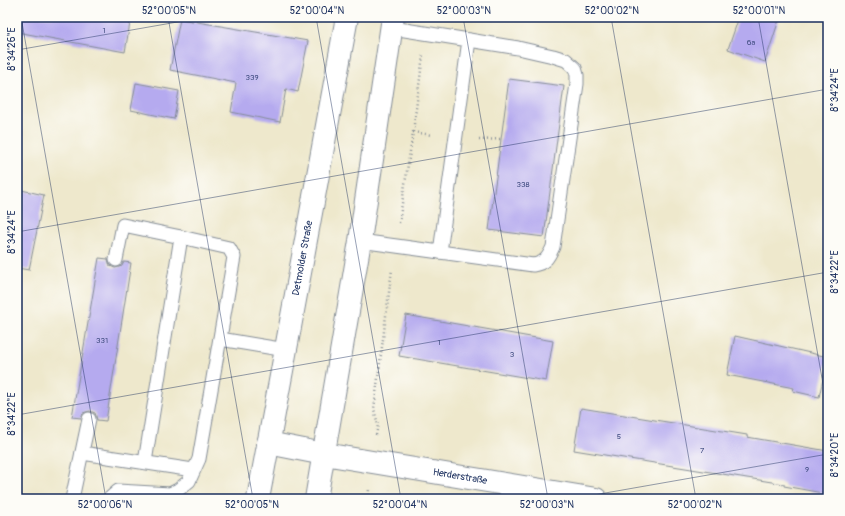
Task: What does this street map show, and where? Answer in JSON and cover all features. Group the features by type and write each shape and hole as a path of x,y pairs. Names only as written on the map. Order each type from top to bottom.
{"main road":[{"name":"Detmolder Straße","path":"258,499 347,17"},
{"path":"316,499 360,241 393,23"},
{"name":"Herderstraße","path":"268,443 324,454 596,499"}],"lane":[{"path":"360,241 533,265 539,264 546,260 553,246 577,84 575,68 566,60 553,56 518,48 469,40 393,23"},
{"path":"440,252 469,40"},
{"path":"110,499 118,491 170,494 178,490 189,481 199,459 234,257 229,248 122,225 116,260"},
{"path":"145,462 181,237"},
{"path":"220,339 286,350"},
{"path":"72,499 89,419"},
{"path":"82,453 193,470"}],"path":[{"path":"413,132 428,134"},
{"path":"17,394 22,395"}],"building":[{"path":"17,17 131,17 125,52 17,32"},
{"path":"739,17 780,17 765,62 728,49"},
{"path":"180,19 308,41 298,92 286,89 280,122 231,112 236,83 170,70"},
{"path":"509,79 564,86 544,237 489,230"},
{"path":"136,83 179,91 174,119 131,110"},
{"path":"17,189 44,195 29,270 17,268"},
{"path":"99,258 108,259 110,266 115,268 122,266 124,262 131,263 106,421 97,420 95,413 90,411 83,413 81,418 72,417"},
{"path":"406,315 553,341 546,381 399,356"},
{"path":"735,336 828,357 819,397 793,391 794,388 727,375"},
{"path":"581,408 747,435 747,437 828,451 828,494 784,486 784,484 574,450"}]}
